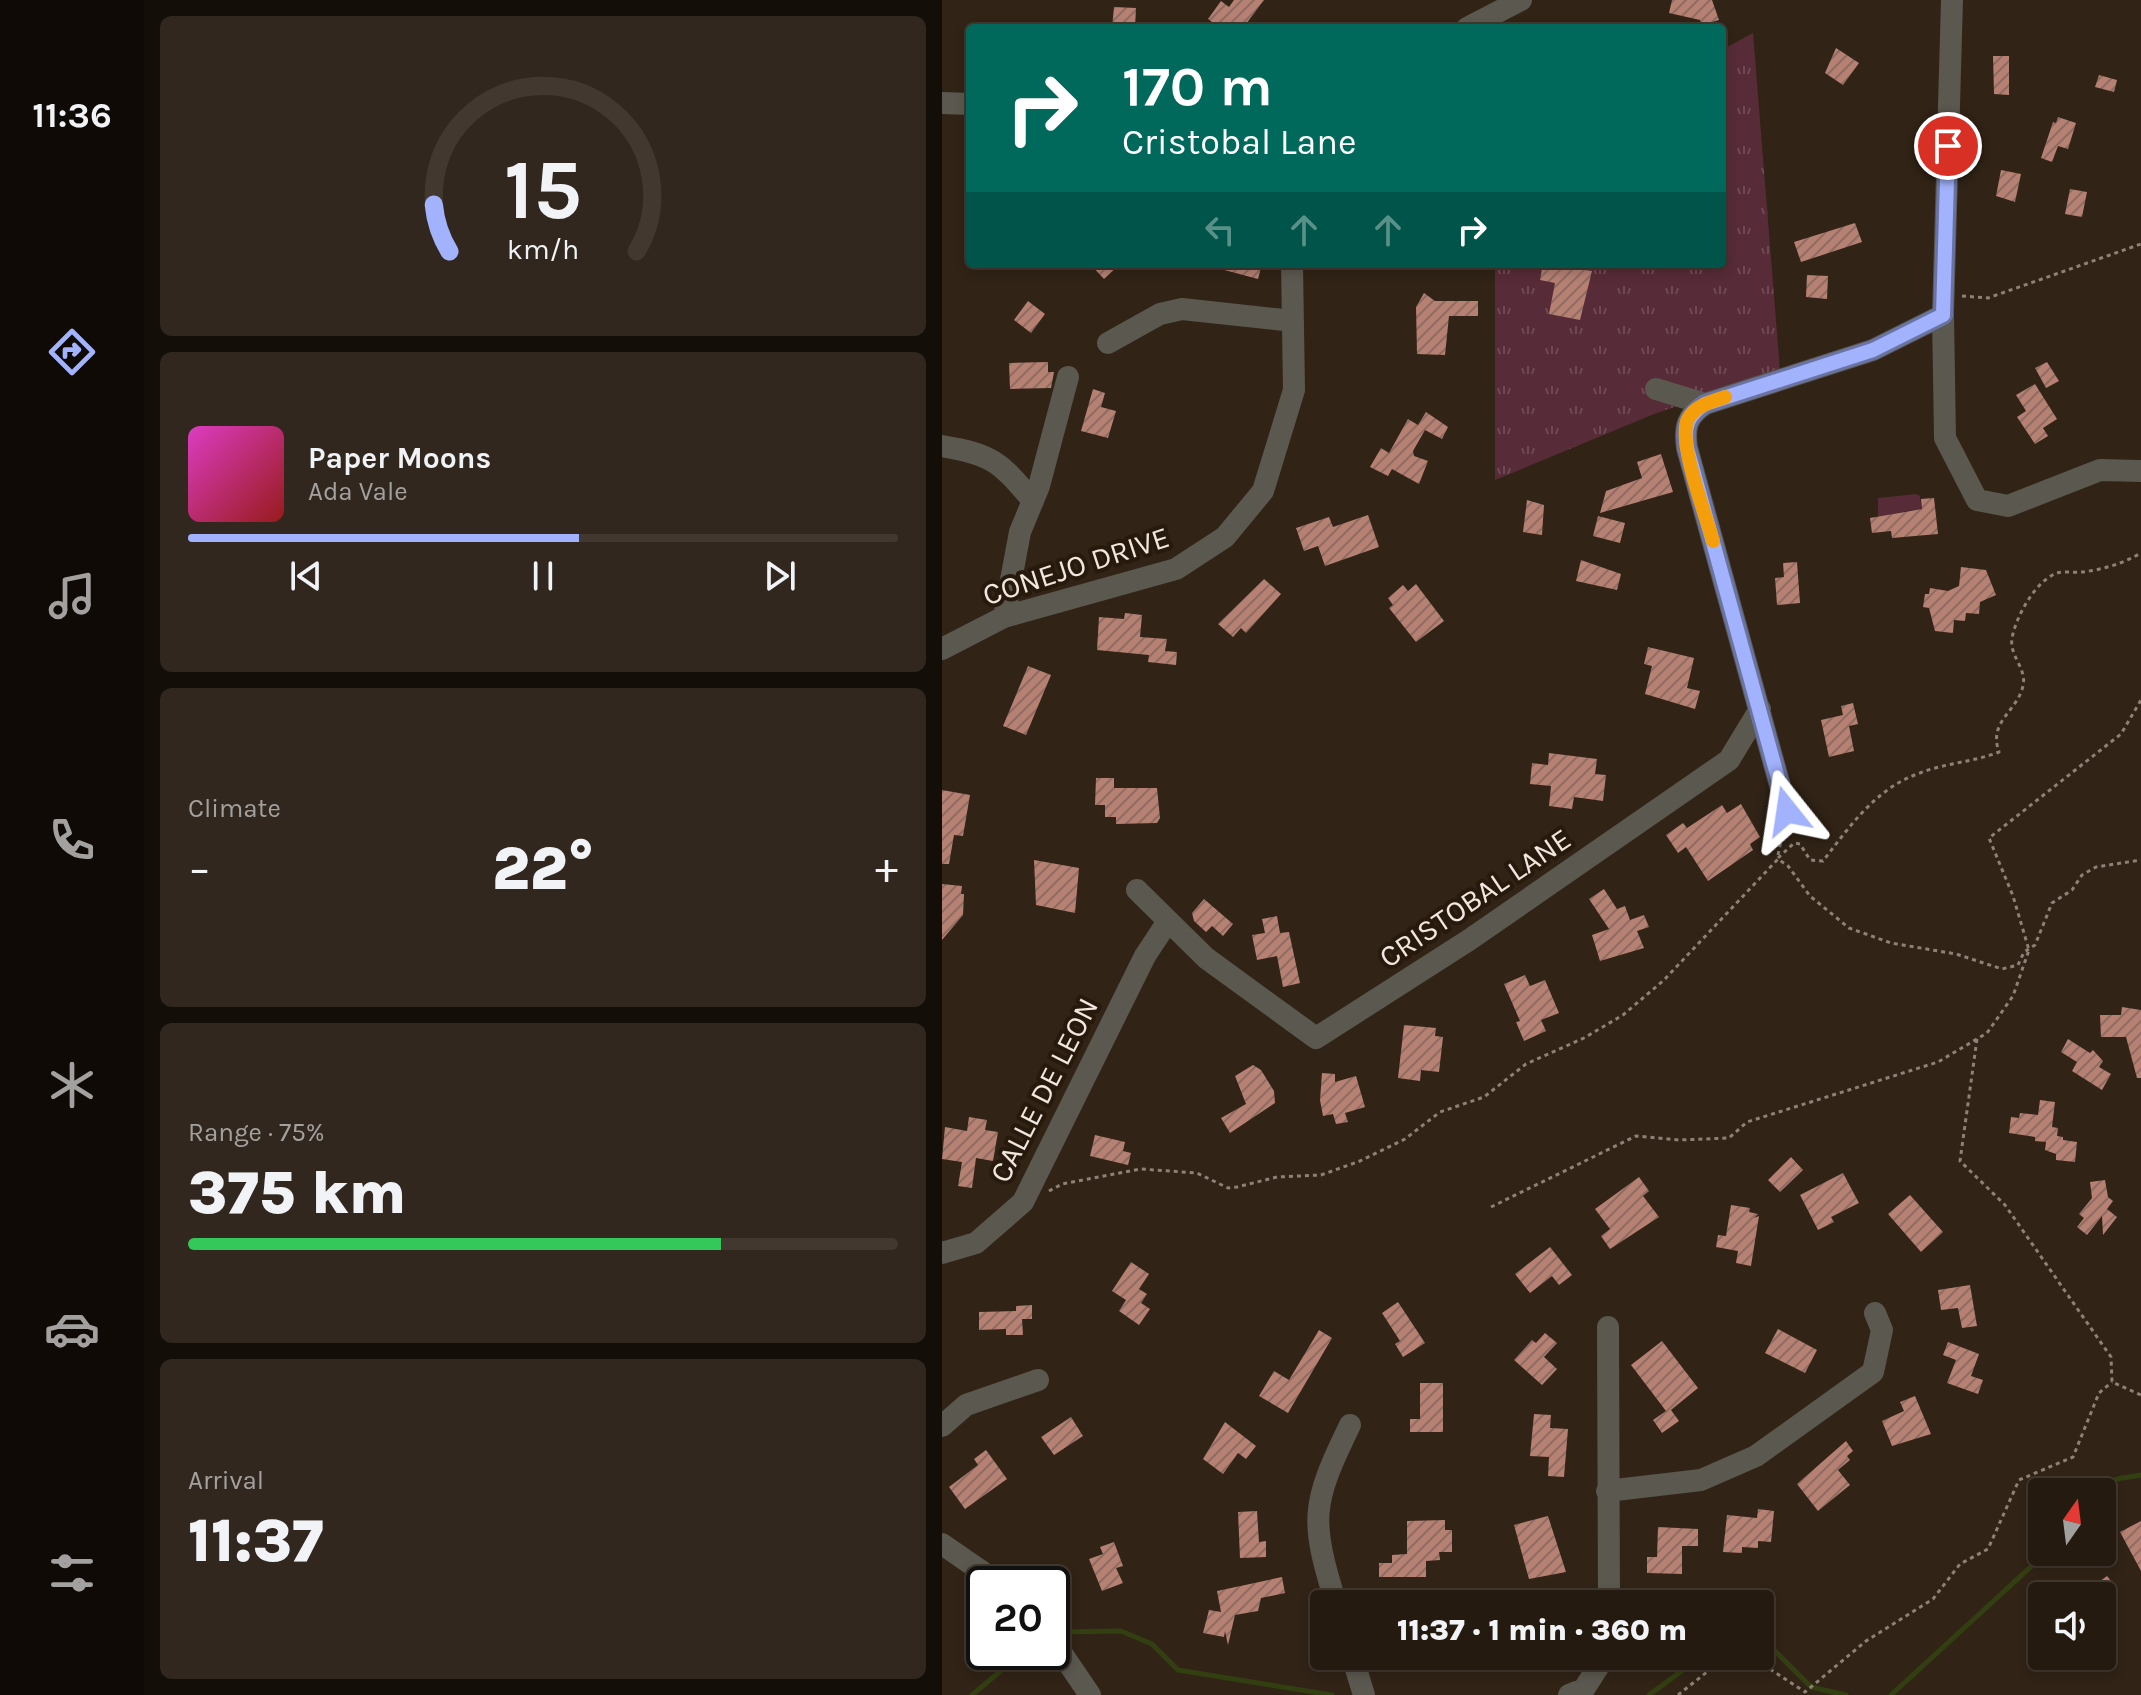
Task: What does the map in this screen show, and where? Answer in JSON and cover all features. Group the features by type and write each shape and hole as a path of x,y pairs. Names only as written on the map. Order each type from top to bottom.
{"street":[{"path":"1475,24 1521,0"},
{"path":"1952,0 1943,315 1945,438 1977,500 2008,506 2100,470 2141,471"},
{"path":"942,103 966,104"},
{"name":"CONEJO DRIVE","path":"942,649 1004,617 1176,569 1225,537 1263,491 1294,390 1292,268"},
{"path":"1108,343 1160,314 1182,309 1293,321"},
{"path":"1787,811 1687,448 1688,418 1705,404 1873,350 1943,315"},
{"path":"1004,617 1010,570 1020,532 1033,501 1068,377"},
{"path":"1656,389 1705,404"},
{"path":"942,446 982,453 1000,464 1033,501"},
{"name":"CRISTOBAL LANE","path":"1168,921 1206,958 1316,1038 1469,940 1729,760 1760,709"},
{"path":"1137,890 1168,921"},
{"name":"CALLE DE LEON","path":"942,1253 976,1243 1023,1202 1145,956 1168,921"},
{"path":"1607,1491 1701,1480 1756,1456 1873,1372 1882,1330 1875,1313"},
{"path":"1608,1327 1609,1590"},
{"path":"942,1426 966,1405 1038,1380"},
{"path":"1332,1590 1318,1545 1317,1506 1350,1425"},
{"path":"942,1544 974,1566"},
{"path":"1070,1666 1090,1695"},
{"path":"1356,1670 1364,1695"},
{"path":"1569,1695 1584,1689 1596,1670"}],"path":[{"path":"1944,287 1966,298 1988,298 2141,244"},
{"path":"1044,1196 1062,1184 1141,1169 1197,1173 1228,1188 1277,1177 1321,1175 1360,1161 1405,1139 1440,1112 1484,1097 1526,1064 1584,1038 1623,1015 1664,980 1794,843 1800,844 1810,860 1823,861 1870,804 1897,784 1918,773 1999,752 1995,741 1996,728 2023,686 2012,638 2031,595 2057,573 2085,572 2127,561 2141,553"},
{"path":"1491,1207 1636,1136 1679,1140 1729,1138 1747,1122 1938,1062 1987,1033 2013,996 2029,950 2013,896 1989,838 2121,734 2141,700"},
{"path":"1778,859 1787,811"},
{"path":"1778,859 1788,866 1810,896 1849,928 1891,943 1956,954 2002,969 2018,965 2035,945 2052,903 2072,890 2082,875 2096,867 2141,860"},
{"path":"1977,1039 1960,1161 2005,1205 2111,1357 2112,1382"},
{"path":"2112,1382 2141,1395"},
{"path":"1771,1670 1805,1692 1866,1641 1933,1599 1960,1564 1988,1549 2019,1480 2073,1457 2089,1424 2099,1393 2112,1382"},
{"path":"1678,1695 1709,1670"}],"green space":[{"path":"1753,33 1780,371 1654,414 1495,480 1495,268 1726,268 1726,48"},
{"path":"1920,496 1922,513 1912,510 1878,517 1878,498"}],"building":[{"path":"1234,0 1264,0 1246,24 1215,24 1208,19 1221,1 1229,7"},
{"path":"1672,0 1712,0 1719,20 1702,24 1700,20 1669,13"},
{"path":"1114,7 1136,8 1135,24 1112,24"},
{"path":"1836,48 1859,63 1843,85 1825,73"},
{"path":"1993,56 2009,56 2009,95 1994,94"},
{"path":"2099,75 2117,80 2114,92 2095,87"},
{"path":"2058,117 2076,123 2068,149 2058,146 2052,162 2041,158 2053,122 2056,123"},
{"path":"2001,170 2021,174 2015,202 1996,196"},
{"path":"2070,189 2087,192 2082,217 2065,214"},
{"path":"1855,223 1862,242 1801,262 1794,242"},
{"path":"1094,268 1116,268 1104,279"},
{"path":"1217,268 1261,268 1258,279"},
{"path":"1542,268 1592,271 1580,320 1549,314 1555,283 1540,280"},
{"path":"1807,275 1828,276 1827,299 1806,297"},
{"path":"1424,293 1435,301 1478,301 1478,316 1449,316 1445,355 1417,354 1416,307"},
{"path":"1028,301 1045,314 1031,333 1014,320"},
{"path":"1048,362 1048,372 1054,372 1051,388 1010,389 1009,363"},
{"path":"2047,362 2059,381 2046,388 2035,368"},
{"path":"2035,384 2057,419 2043,428 2048,436 2035,444 2017,417 2026,411 2016,395"},
{"path":"1093,389 1105,393 1101,407 1116,411 1108,438 1081,431"},
{"path":"1426,412 1448,427 1442,439 1425,430 1413,451 1414,456 1428,461 1419,484 1392,469 1388,476 1370,467 1381,448 1389,453 1408,419 1418,425"},
{"path":"1661,454 1673,492 1600,513 1606,491 1642,478 1637,462"},
{"path":"1934,498 1938,534 1892,538 1891,531 1872,533 1870,518 1922,509 1921,499"},
{"path":"1527,500 1544,505 1542,535 1523,532"},
{"path":"1368,515 1379,547 1325,566 1318,546 1304,551 1296,528 1329,517 1333,527"},
{"path":"1598,516 1625,523 1620,543 1593,536"},
{"path":"1581,560 1621,574 1617,590 1576,581"},
{"path":"1797,562 1800,603 1777,605 1775,578 1784,577 1783,563"},
{"path":"1961,567 1986,570 1996,595 1980,602 1979,614 1966,613 1965,621 1954,620 1953,633 1935,631 1929,608 1923,607 1925,594 1929,594 1930,588 1948,591 1959,586"},
{"path":"1264,579 1281,594 1246,633 1241,628 1233,637 1218,624"},
{"path":"1416,584 1444,621 1416,642 1389,608 1393,605 1388,598 1403,585 1408,591"},
{"path":"1125,613 1142,615 1140,637 1167,639 1165,651 1177,652 1176,665 1148,662 1149,655 1097,650 1099,617 1124,619"},
{"path":"1648,647 1694,658 1687,688 1700,691 1695,709 1645,694 1652,666 1644,664"},
{"path":"1028,666 1051,675 1026,735 1003,726"},
{"path":"1853,703 1858,724 1849,726 1854,751 1829,757 1821,720 1843,715 1841,706"},
{"path":"1549,753 1597,759 1595,774 1606,775 1603,801 1574,797 1572,809 1549,806 1551,786 1530,784 1532,763 1548,765"},
{"path":"1096,778 1114,778 1114,788 1157,788 1160,818 1157,823 1116,824 1116,817 1105,817 1105,805 1095,805"},
{"path":"942,790 970,795 963,836 954,835 949,864 942,864"},
{"path":"1741,804 1760,837 1750,844 1753,850 1708,881 1686,847 1678,853 1666,835 1683,823 1687,828 1722,805 1727,813"},
{"path":"1034,860 1079,868 1075,913 1036,905"},
{"path":"942,884 962,886 961,894 964,894 963,915 942,940"},
{"path":"1604,889 1617,909 1625,906 1630,920 1644,915 1649,927 1637,931 1644,948 1600,961 1592,935 1609,929 1589,899"},
{"path":"1204,899 1233,924 1223,936 1212,926 1206,932 1194,921 1192,913"},
{"path":"1277,916 1280,933 1289,932 1300,983 1283,987 1277,956 1257,960 1252,935 1265,933 1262,919"},
{"path":"1525,975 1530,986 1545,980 1559,1013 1541,1020 1546,1031 1524,1041 1516,1022 1520,1021 1504,984"},
{"path":"2122,1007 2141,1010 2141,1078 2137,1078 2126,1037 2101,1037 2100,1015 2121,1015"},
{"path":"1404,1025 1436,1028 1435,1036 1443,1037 1439,1072 1421,1070 1420,1081 1398,1078"},
{"path":"2068,1039 2090,1053 2093,1050 2103,1061 2099,1067 2111,1074 2102,1090 2072,1071 2077,1062 2061,1052"},
{"path":"1253,1065 1261,1070 1274,1091 1275,1103 1230,1133 1221,1118 1246,1104 1235,1076"},
{"path":"1322,1073 1335,1074 1335,1082 1356,1076 1365,1107 1345,1113 1348,1122 1336,1124 1333,1114 1323,1116 1320,1100"},
{"path":"2040,1100 2055,1102 2052,1127 2058,1128 2057,1136 2063,1137 2063,1140 2077,1142 2075,1162 2056,1160 2056,1154 2045,1150 2046,1142 2035,1141 2035,1137 2009,1133 2011,1117 2019,1118 2020,1113 2038,1115"},
{"path":"969,1117 987,1120 985,1130 998,1132 993,1161 976,1158 972,1188 958,1186 962,1162 942,1159 945,1127 967,1131"},
{"path":"1095,1135 1125,1142 1123,1151 1131,1153 1128,1165 1090,1156"},
{"path":"1791,1157 1803,1170 1780,1192 1768,1180"},
{"path":"1843,1173 1859,1203 1831,1217 1834,1222 1818,1230 1800,1195"},
{"path":"1639,1177 1649,1191 1643,1196 1659,1217 1610,1249 1601,1236 1610,1229 1595,1209"},
{"path":"2105,1180 2108,1197 2113,1201 2107,1209 2117,1217 2103,1235 2102,1216 2087,1235 2077,1227 2084,1218 2079,1214 2092,1198 2090,1182"},
{"path":"1910,1195 1943,1232 1921,1252 1888,1214"},
{"path":"1731,1205 1750,1208 1749,1212 1758,1214 1754,1218 1759,1216 1751,1266 1736,1263 1738,1251 1716,1247 1718,1235 1726,1236"},
{"path":"1550,1247 1572,1275 1559,1285 1552,1276 1530,1293 1515,1274"},
{"path":"1131,1262 1149,1274 1139,1289 1147,1294 1141,1303 1150,1309 1139,1325 1119,1311 1126,1300 1112,1291"},
{"path":"1970,1285 1977,1326 1962,1328 1958,1308 1941,1310 1938,1290"},
{"path":"1398,1302 1425,1343 1403,1357 1395,1344 1400,1341 1382,1313"},
{"path":"1032,1305 1032,1319 1022,1319 1023,1335 1006,1335 1006,1329 979,1330 979,1312 1016,1311 1016,1306"},
{"path":"1778,1329 1817,1350 1805,1373 1765,1353"},
{"path":"1319,1330 1332,1338 1288,1413 1259,1396 1274,1371 1289,1380"},
{"path":"1545,1333 1557,1343 1544,1357 1557,1369 1542,1385 1514,1360 1532,1340 1536,1343"},
{"path":"1662,1341 1698,1388 1671,1410 1679,1421 1662,1433 1653,1420 1666,1411 1631,1365"},
{"path":"1948,1342 1979,1354 1971,1376 1983,1380 1978,1394 1947,1383 1956,1360 1943,1355"},
{"path":"1420,1383 1443,1383 1443,1432 1410,1432 1410,1419 1420,1419"},
{"path":"1915,1396 1931,1434 1892,1446 1882,1421 1904,1411 1900,1402"},
{"path":"1534,1414 1551,1415 1550,1428 1568,1429 1564,1477 1548,1476 1549,1457 1530,1456"},
{"path":"1071,1417 1083,1436 1054,1455 1041,1437"},
{"path":"1225,1422 1256,1446 1246,1459 1238,1453 1223,1474 1203,1459"},
{"path":"1846,1441 1853,1451 1847,1456 1850,1460 1838,1470 1850,1485 1818,1511 1797,1484"},
{"path":"986,1450 1007,1479 965,1509 949,1487 978,1465 974,1459"},
{"path":"1758,1509 1774,1511 1771,1542 1758,1541 1758,1548 1742,1547 1742,1553 1723,1552 1727,1515 1757,1518"},
{"path":"1257,1511 1259,1542 1266,1541 1266,1557 1240,1558 1238,1512"},
{"path":"1548,1516 1566,1572 1529,1579 1514,1525"},
{"path":"1445,1520 1445,1530 1452,1530 1452,1552 1439,1552 1440,1560 1426,1561 1426,1577 1379,1577 1379,1563 1392,1563 1392,1555 1407,1554 1407,1521"},
{"path":"2141,1521 2141,1571 2120,1532"},
{"path":"1658,1527 1698,1529 1698,1546 1682,1546 1682,1574 1647,1573 1647,1557 1657,1557"},
{"path":"1114,1542 1123,1566 1116,1568 1123,1583 1102,1591 1089,1559 1103,1554 1100,1547"},
{"path":"1282,1577 1285,1593 1261,1598 1258,1611 1235,1615 1228,1645 1225,1631 1224,1637 1203,1633 1209,1610 1221,1612 1217,1591"}],"waterway":[{"path":"2116,1479 2141,1475"},
{"path":"1891,1695 2032,1566"},
{"path":"1070,1632 1121,1631 1152,1644 1178,1670 1332,1695"},
{"path":"1774,1650 1811,1687 1846,1695"},
{"path":"972,1695 1002,1670"},
{"path":"1649,1695 1683,1670"}],"slow traffic":[{"path":"1713,541 1685,435 1688,418 1695,411 1725,397"}],"route":[{"path":"1787,811 1687,448 1686,426 1688,418 1705,404 1873,350 1943,315 1948,146"}]}
